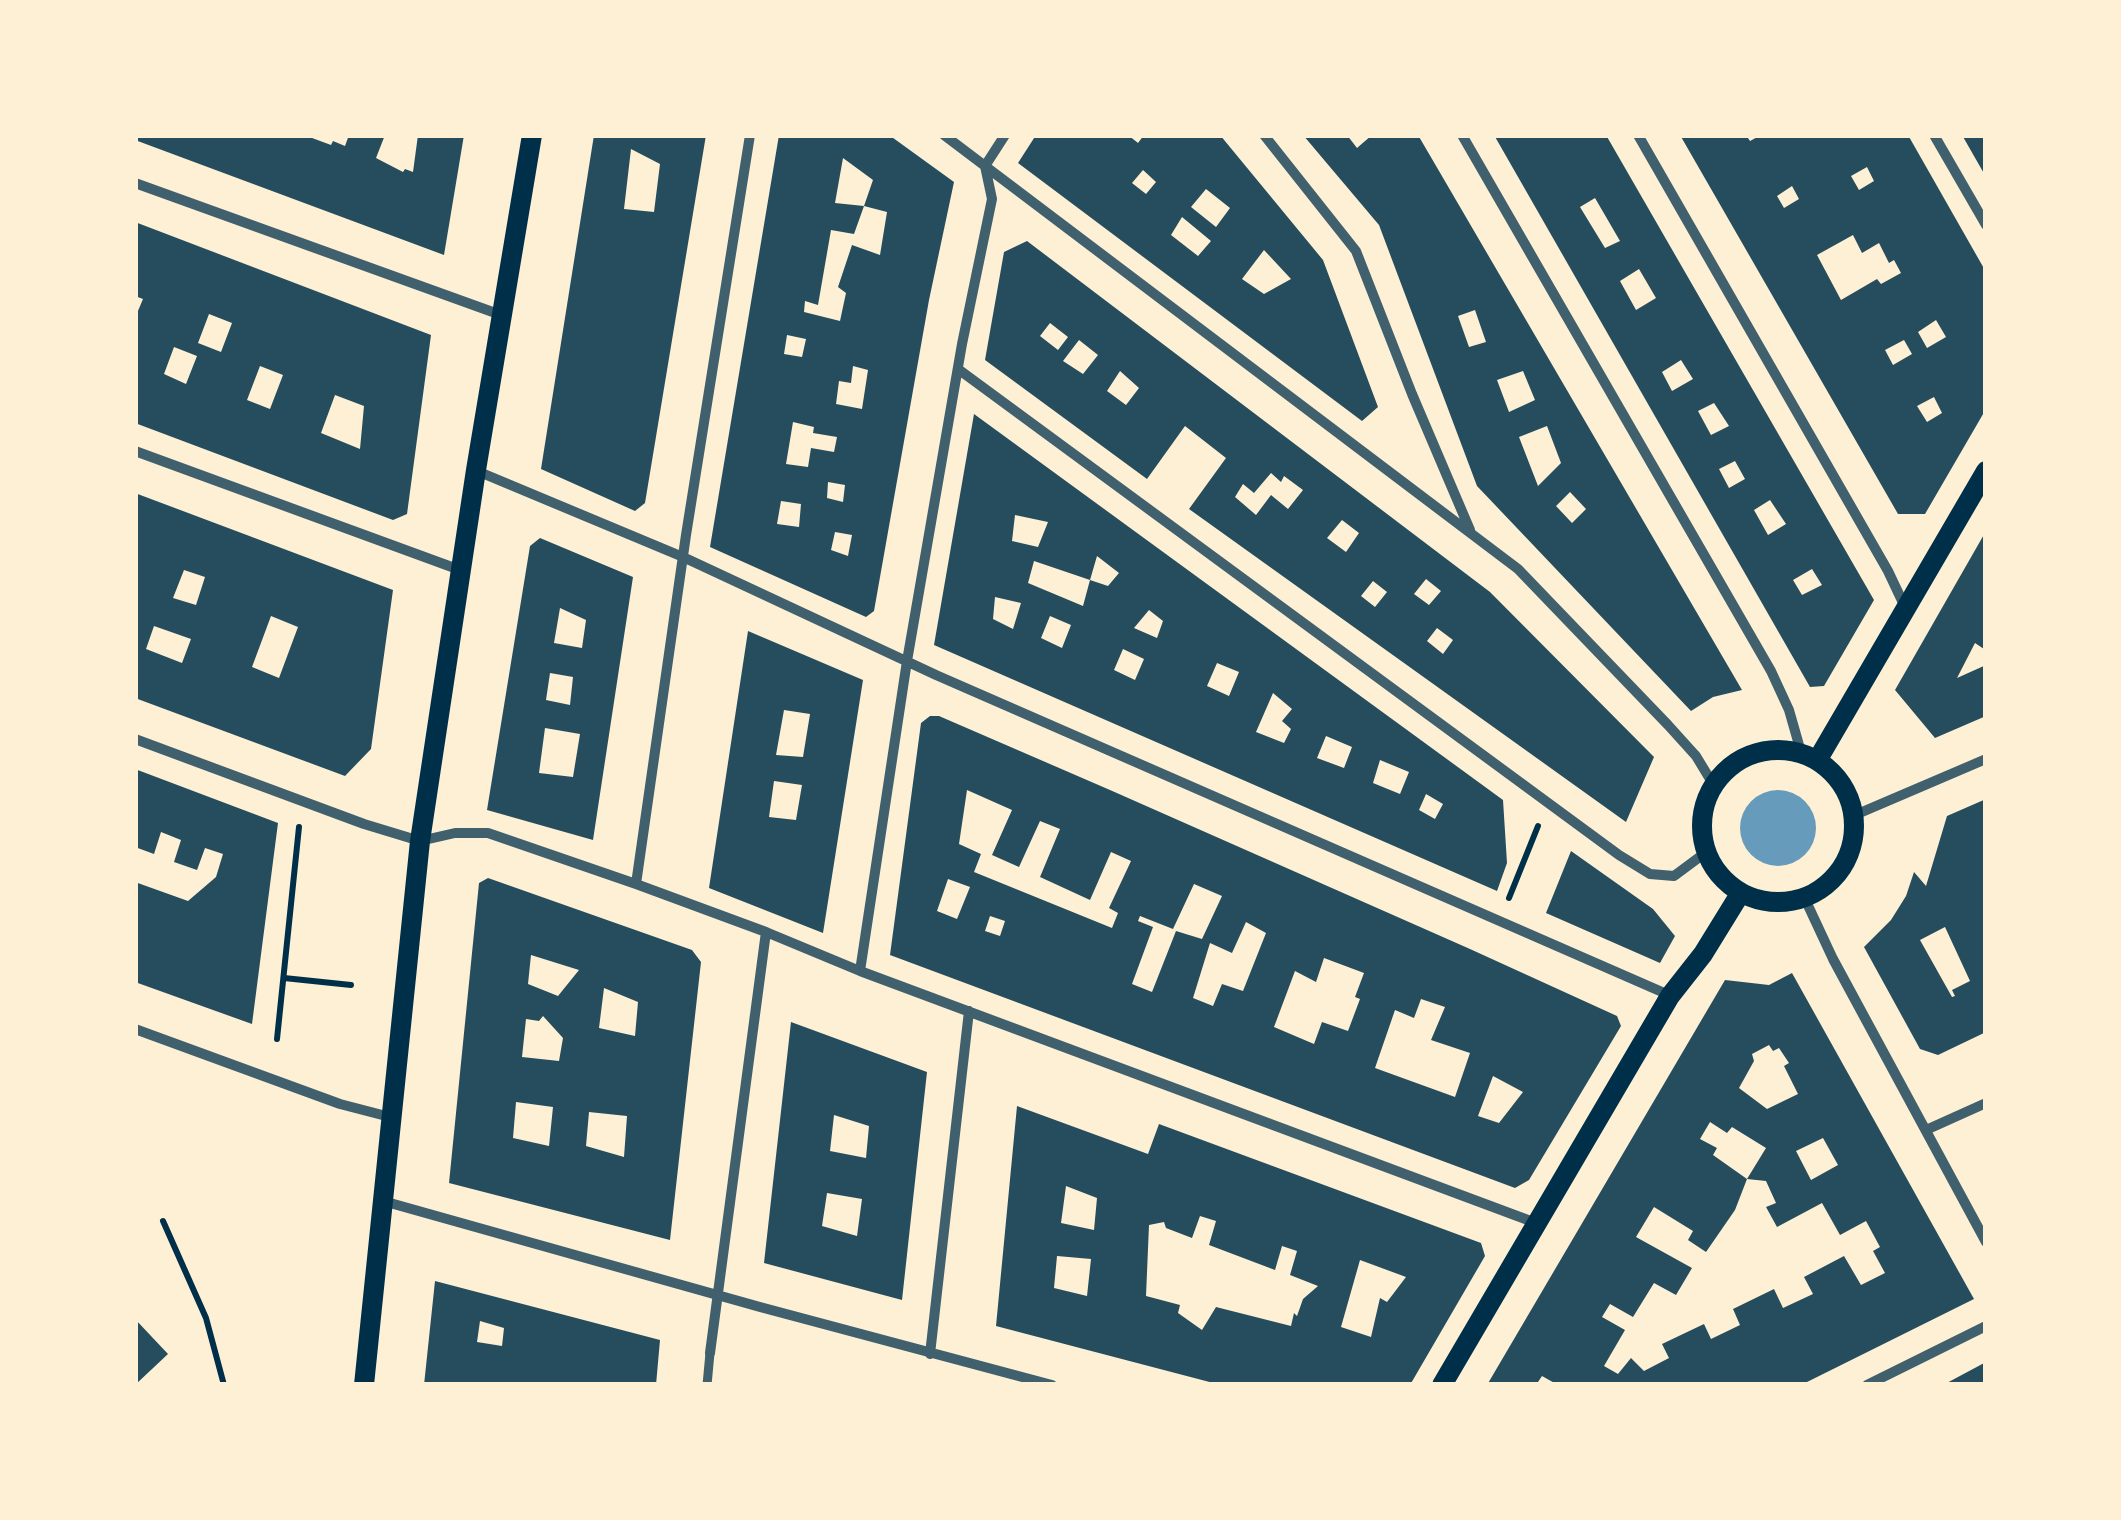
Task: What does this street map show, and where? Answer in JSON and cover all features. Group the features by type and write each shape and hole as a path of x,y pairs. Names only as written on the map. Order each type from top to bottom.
{"main road":[{"path":"364,1385 420,842 460,570 532,135"},
{"path":"1809,756 1905,608 1986,471"},
{"path":"1776,748 1809,756 1842,783 1855,815 1852,850 1834,880 1805,898 1772,903 1740,894 1720,876 1705,853 1701,818 1713,784 1730,765 1752,753 1776,748"},
{"path":"1442,1385 1670,996 1740,894"}],"street":[{"path":"636,884 750,135"},
{"path":"944,135 1518,569 1696,756 1713,784"},
{"path":"860,971 906,661 992,199 985,166 1005,135"},
{"path":"1264,135 1356,251 1471,531"},
{"path":"1462,135 1771,671 1809,756"},
{"path":"1638,135 1905,608"},
{"path":"1934,135 1986,225"},
{"path":"135,183 502,315"},
{"path":"958,369 1619,855 1650,874 1674,876 1705,853"},
{"path":"135,451 460,570"},
{"path":"476,470 683,557 906,661 1670,996"},
{"path":"135,739 420,842 455,832 488,833 636,884 1536,1222"},
{"path":"1855,815 1986,759"},
{"path":"1805,898 1833,959 1986,1242"},
{"path":"707,1385 766,932"},
{"path":"930,1354 969,1011"},
{"path":"135,1029 340,1104 390,1117"},
{"path":"1926,1130 1986,1103"},
{"path":"382,1200 1052,1385"},
{"path":"1868,1385 1986,1326"}],"path":[{"path":"1506,904 1541,818"},
{"path":"277,1039 299,821"},
{"path":"284,978 351,985"},
{"path":"162,1221 206,1318 224,1385"}],"water":[{"path":"1778,790 1805,801 1816,828 1805,855 1778,866 1751,855 1740,828 1751,801"}],"building":[{"path":"135,135 304,135 345,146 349,135 385,135 376,158 403,172 413,172 418,135 464,135 444,255 135,140"},
{"path":"594,135 706,135 645,503 635,511 541,469","holes":["631,149 660,164 654,212 624,209"]},
{"path":"779,135 889,135 954,182 874,611 866,617 710,547","holes":["843,158 873,180 864,206 835,203","864,206 887,212 880,255 852,245 838,287 846,293 840,321 804,312 805,301 818,305 831,230 854,234","787,335 806,339 802,357 784,354","853,366 868,370 862,409 836,404 839,381 851,383","793,422 814,427 813,433 837,437 834,452 811,448 808,467 786,464","828,482 845,485 843,502 827,498","781,501 801,504 799,527 777,524","835,532 852,535 848,556 831,550"]},
{"path":"1036,135 1128,135 1138,143 1144,135 1220,135 1323,260 1378,407 1362,421 1018,163","holes":["1143,170 1156,182 1146,194 1132,183","1206,189 1230,208 1216,227 1191,207","1182,217 1211,241 1198,256 1171,235","1264,250 1291,279 1264,294 1242,279"]},
{"path":"1303,135 1347,135 1357,148 1372,135 1418,135 1742,690 1713,697 1691,711 1477,486 1379,225","holes":["1475,310 1486,342 1469,347 1458,316","1523,371 1535,400 1509,412 1497,380","1547,426 1561,463 1538,486 1519,437","1570,492 1586,509 1572,523 1556,506"]},
{"path":"1494,135 1606,135 1874,600 1824,686 1810,687","holes":["1595,198 1620,241 1605,248 1580,207","1639,269 1656,298 1636,310 1620,281","1681,360 1693,379 1672,391 1662,372","1714,403 1729,426 1711,435 1698,411","1735,461 1745,479 1729,488 1719,469","1770,500 1786,524 1768,535 1754,510","1812,569 1822,585 1802,595 1793,580"]},
{"path":"1680,135 1746,135 1750,141 1761,135 1908,135 1986,272 1986,409 1925,514 1898,514","holes":["1867,167 1874,181 1859,190 1851,176","1792,186 1799,199 1784,208 1777,196","1853,235 1862,253 1879,243 1889,263 1894,260 1901,273 1881,284 1877,279 1841,300 1817,255","1936,320 1946,337 1927,348 1918,332","1904,340 1912,354 1893,365 1885,350","1934,397 1942,413 1927,422 1917,406"]},
{"path":"1962,135 1986,135 1986,177"},
{"path":"135,222 431,335 407,514 393,520 135,423 135,318 143,299 135,296","holes":["209,314 232,323 221,352 198,343","174,347 197,356 186,384 164,374","260,366 283,375 270,409 247,400","335,395 364,406 360,449 321,433"]},
{"path":"1027,241 1490,592 1654,757 1626,822 1189,509 1226,458 1185,426 1147,479 985,360 1004,252","holes":["1050,323 1068,337 1058,350 1040,336","1079,340 1098,355 1083,374 1063,361","1120,371 1139,388 1126,405 1107,391","1271,473 1281,482 1284,476 1303,490 1288,509 1271,495 1256,515 1235,497 1243,484 1254,493","1342,520 1359,533 1346,552 1327,538","1426,579 1441,591 1429,605 1414,594","1373,581 1387,592 1375,607 1361,596","1437,628 1453,640 1443,654 1427,641"]},
{"path":"974,414 1503,800 1507,863 1497,891 934,645","holes":["1015,515 1048,522 1038,547 1012,541","1097,556 1119,573 1108,586 1090,580","1034,561 1090,580 1083,606 1028,583","995,597 1021,603 1013,629 993,619","1149,610 1163,621 1157,638 1134,628","1050,616 1071,625 1062,648 1041,638","1123,649 1144,659 1135,680 1114,670","1217,663 1239,672 1229,696 1207,686","1273,693 1292,709 1282,721 1291,729 1284,743 1256,732","1326,736 1352,747 1344,768 1317,758","1380,760 1409,772 1400,794 1373,783","1426,794 1443,804 1435,819 1419,810"]},
{"path":"135,493 393,590 371,749 345,776 135,698","holes":["184,570 205,577 196,605 173,598","271,616 298,627 279,678 252,667","154,626 191,639 182,663 146,649"]},
{"path":"1986,531 1986,645 1984,649 1975,643 1957,678 1986,665 1986,716 1935,738 1895,690"},
{"path":"540,538 633,577 593,840 487,810 530,546","holes":["560,608 586,620 582,648 554,643","550,673 573,677 570,705 546,700","545,728 580,734 573,777 539,773"]},
{"path":"748,631 863,680 823,933 709,888","holes":["784,710 810,714 803,757 776,755","774,781 802,785 796,820 769,817"]},
{"path":"930,716 939,716 1110,790 1617,1016 1621,1026 1529,1180 1515,1188 890,955 921,723","holes":["967,790 1012,810 992,855 1019,867 1040,821 1060,829 1040,877 1090,900 1111,852 1131,861 1109,908 1118,913 1112,928 974,872 981,854 959,844","948,879 970,887 957,919 937,911","1194,884 1222,896 1202,939 1176,931 1152,992 1132,984 1153,927 1138,921 1140,916 1173,929","990,916 1005,921 1000,936 985,931","1246,922 1266,933 1243,991 1222,984 1213,1006 1193,998 1210,943 1232,953","1324,958 1364,973 1355,997 1360,999 1348,1031 1322,1022 1314,1044 1274,1027 1295,971 1316,982","1421,999 1445,1007 1431,1040 1470,1053 1455,1097 1375,1068 1395,1010 1414,1018","1493,1076 1523,1092 1499,1123 1478,1116"]},
{"path":"135,769 278,823 252,1024 135,982 135,882 188,901 216,877 223,854 205,848 197,870 174,862 181,840 161,832 154,854 135,847"},
{"path":"1986,799 1986,1032 1938,1055 1920,1049 1864,947 1891,920 1906,896 1914,872 1926,886 1947,816","holes":["1945,927 1970,981 1952,990 1952,997 1920,940"]},
{"path":"1571,851 1653,909 1675,936 1660,963 1546,913"},
{"path":"488,878 692,950 701,962 670,1240 449,1183 479,883","holes":["531,955 579,970 558,996 528,984","604,988 638,1002 635,1036 599,1028","543,1016 563,1038 559,1061 522,1057 526,1019 539,1021","516,1102 553,1107 549,1146 513,1138","589,1112 627,1116 624,1157 586,1146"]},
{"path":"1792,973 1974,1299 1801,1385 1558,1385 1542,1376 1536,1385 1487,1385 1725,980 1769,985","holes":["1769,1045 1773,1051 1779,1048 1789,1063 1784,1066 1798,1094 1767,1109 1739,1088 1754,1061 1752,1054","1710,1122 1727,1133 1732,1127 1766,1148 1747,1179 1713,1155 1717,1148 1700,1139","1823,1138 1838,1165 1811,1180 1796,1151","1747,1179 1766,1181 1776,1203 1766,1207 1777,1227 1822,1203 1840,1235 1866,1221 1880,1247 1873,1251 1885,1273 1861,1285 1844,1256 1804,1277 1813,1294 1783,1308 1774,1289 1733,1309 1740,1325 1711,1339 1704,1324 1662,1344 1669,1358 1644,1371 1631,1358 1618,1374 1604,1366 1625,1330 1602,1317 1610,1304 1633,1317 1654,1283 1676,1295 1692,1268 1636,1237 1654,1207 1693,1231 1688,1240 1706,1252 1735,1210"]},
{"path":"791,1022 927,1072 902,1300 764,1263","holes":["834,1115 869,1126 866,1158 830,1151","827,1193 862,1199 857,1236 822,1226"]},
{"path":"1017,1106 1148,1154 1159,1124 1481,1243 1485,1256 1410,1385 1221,1385 996,1326","holes":["1066,1186 1097,1198 1094,1230 1061,1223","1200,1216 1216,1221 1209,1245 1275,1270 1282,1246 1297,1251 1290,1275 1318,1286 1303,1299 1291,1326 1216,1307 1202,1330 1178,1313 1180,1305 1146,1296 1149,1225 1164,1222 1166,1228 1192,1238","1057,1256 1091,1259 1087,1296 1054,1288","1360,1260 1406,1277 1387,1302 1380,1298 1371,1337 1341,1327"]},
{"path":"435,1281 660,1340 656,1385 424,1385","holes":["480,1321 504,1328 502,1346 477,1342"]},
{"path":"135,1319 168,1354 135,1385"},
{"path":"1986,1362 1986,1385 1943,1385"}]}
